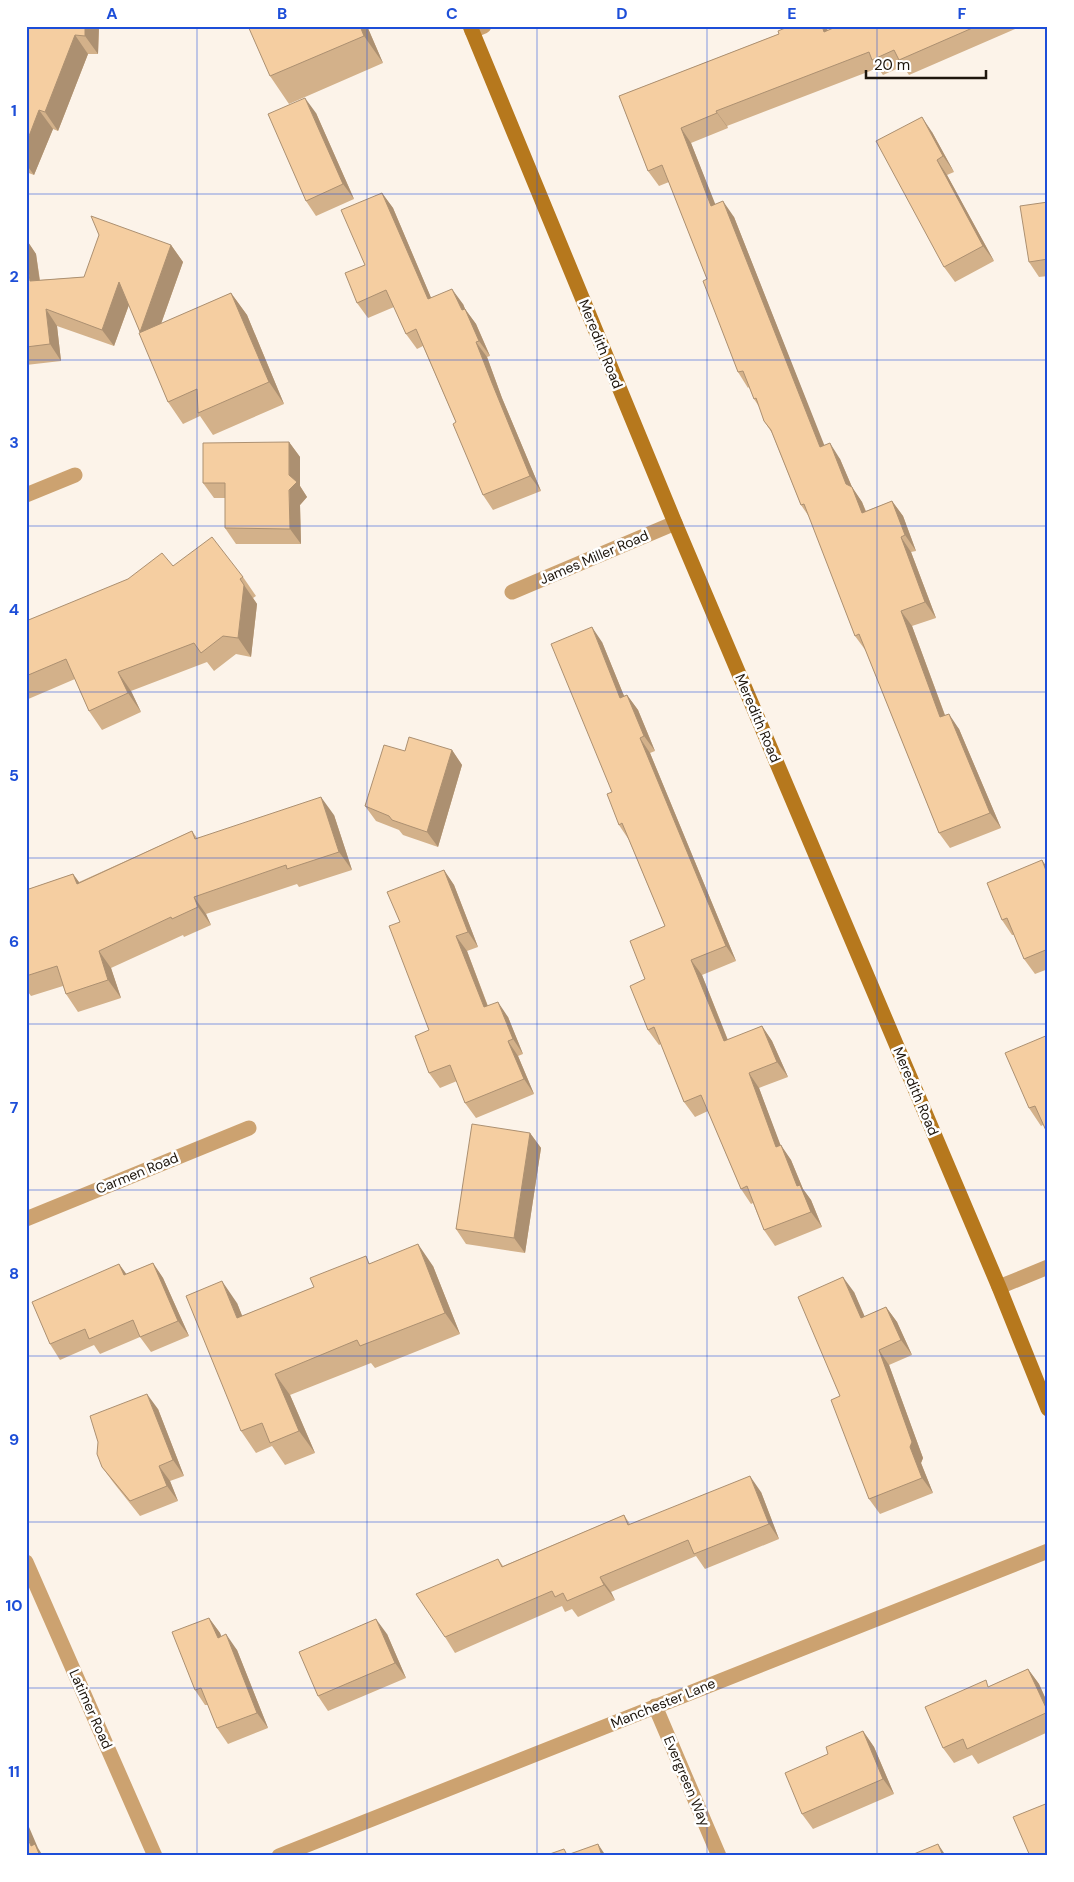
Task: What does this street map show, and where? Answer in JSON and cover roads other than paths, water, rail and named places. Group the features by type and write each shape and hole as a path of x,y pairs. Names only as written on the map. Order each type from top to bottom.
{"street":[{"name":"Meredith Road","path":"476,28 675,523 999,1286 1048,1408"},
{"path":"26,495 75,475"},
{"name":"James Miller Road","path":"512,592 675,523"},
{"name":"Carmen Road","path":"26,1219 249,1128"},
{"path":"999,1286 1048,1267"},
{"name":"Manchester Lane","path":"279,1856 1048,1551"},
{"name":"Latimer Road","path":"26,1562 155,1856"},
{"name":"Evergreen Way","path":"655,1706 718,1856"}]}
